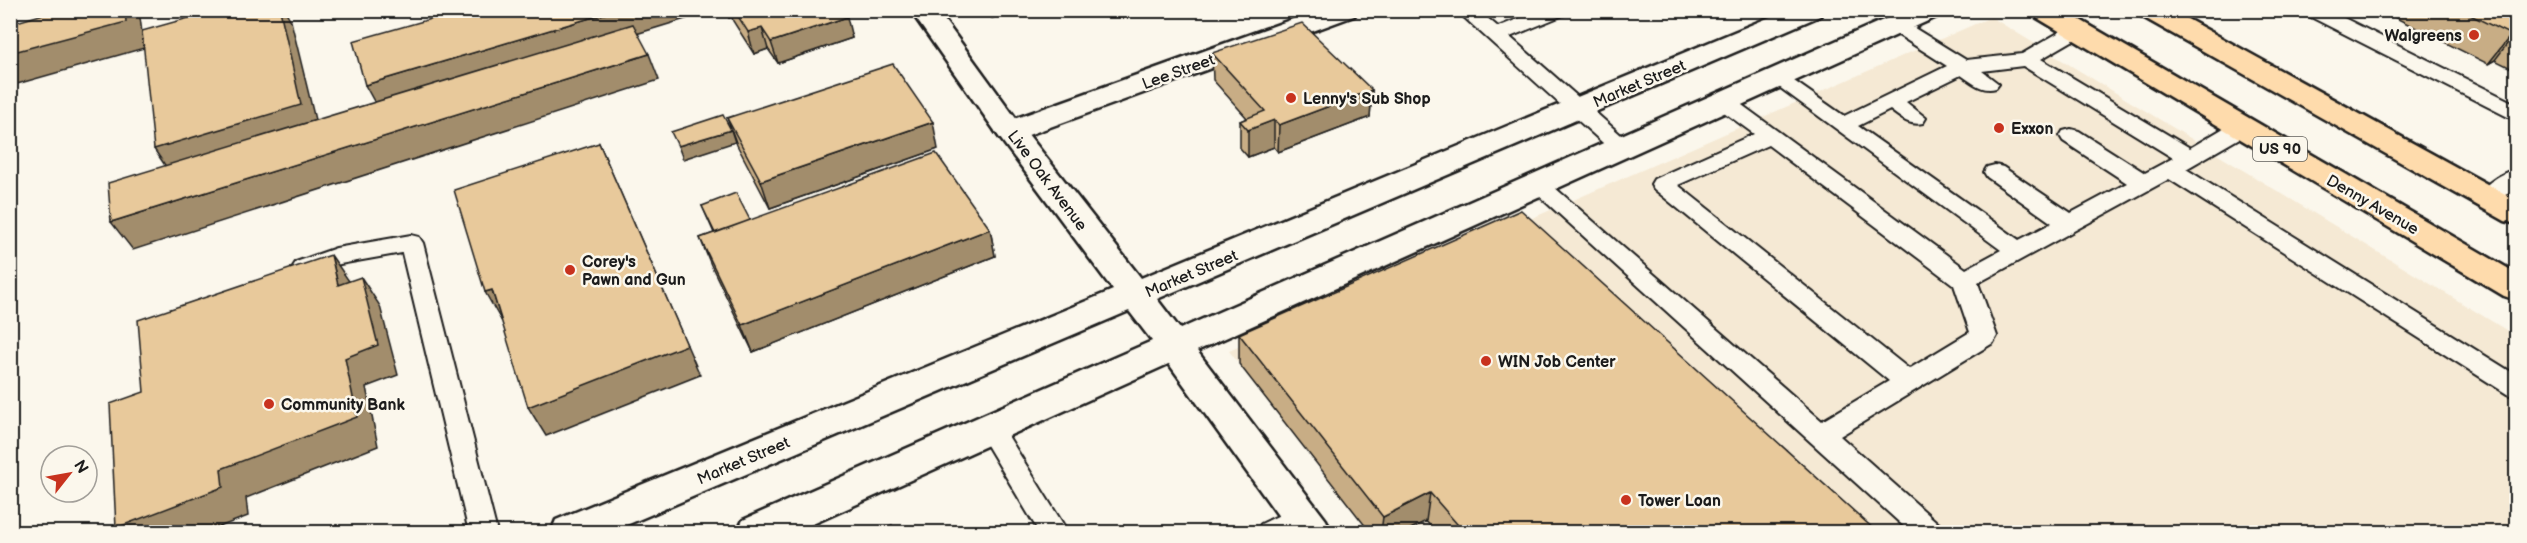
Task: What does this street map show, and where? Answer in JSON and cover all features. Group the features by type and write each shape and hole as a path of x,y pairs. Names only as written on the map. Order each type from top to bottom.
{"main road":[{"name":"Live Oak Avenue","path":"923,10 1010,131 1176,348 1294,527"},
{"name":"Lee Street","path":"1010,131 1345,10"},
{"name":"Market Street","path":"570,532 1137,296 1811,10"},
{"path":"757,532 1176,348 1930,10"},
{"name":"Denny Avenue","path":"2043,10 2517,288"},
{"path":"2150,10 2517,213"}],"lane":[{"path":"1465,10 1621,147"},
{"path":"1496,35 1559,10"},
{"path":"2312,10 2517,112"},
{"path":"1896,26 1989,84"},
{"path":"1842,125 1962,67 2027,59 2077,30"},
{"path":"2027,59 2517,387"},
{"path":"1777,78 2019,251"},
{"path":"1724,102 1965,280 1984,336 1820,435"},
{"path":"1892,102 1915,118"},
{"path":"1965,280 2242,127"},
{"path":"1769,136 1662,184 1908,382"},
{"path":"2072,136 2144,183"},
{"path":"1995,172 2069,223"},
{"path":"2487,197 2517,176"},
{"path":"1538,185 1929,532"},
{"path":"284,275 336,256 411,243 483,532"},
{"path":"991,430 1054,532"}],"shaded area":[{"path":"1991,17 2516,336 2516,532 1371,532 1229,351"}],"building":[{"path":"57,10 125,10 126,22 10,53 10,24"},
{"path":"217,10 280,10 301,105 154,149 142,31"},
{"path":"462,10 617,10 365,85 353,41"},
{"path":"734,10 842,10 847,17 771,42 762,28 748,32"},
{"path":"2460,10 2517,10 2517,31 2511,35"},
{"path":"1302,23 1372,90 1279,125 1274,120 1248,130 1240,121 1265,111 1212,53"},
{"path":"633,24 649,54 111,222 108,183"},
{"path":"893,64 933,122 761,181 727,118"},
{"path":"723,115 731,130 678,146 671,132"},
{"name":"Corey's Pawn and Gun","path":"599,143 687,345 528,407 492,290 485,292 454,190"},
{"path":"936,153 990,229 742,325 700,238"},
{"path":"736,193 750,220 715,233 702,206"},
{"path":"1521,210 1877,532 1464,532 1430,493 1383,517 1239,334"},
{"name":"Community Bank","path":"331,255 338,285 361,277 378,345 345,358 357,417 221,469 223,487 116,528 110,404 144,392 138,320"},
{"path":"892,525 896,532 874,532"}],"place":[{"name":"Walgreens","path":"2474,35"},
{"name":"Lenny's Sub Shop","path":"1291,98"},
{"name":"Exxon","path":"1999,128"},
{"name":"Corey's Pawn and Gun","path":"570,270"},
{"name":"WIN Job Center","path":"1486,361"},
{"name":"Community Bank","path":"269,404"},
{"name":"Tower Loan","path":"1626,500"}]}
